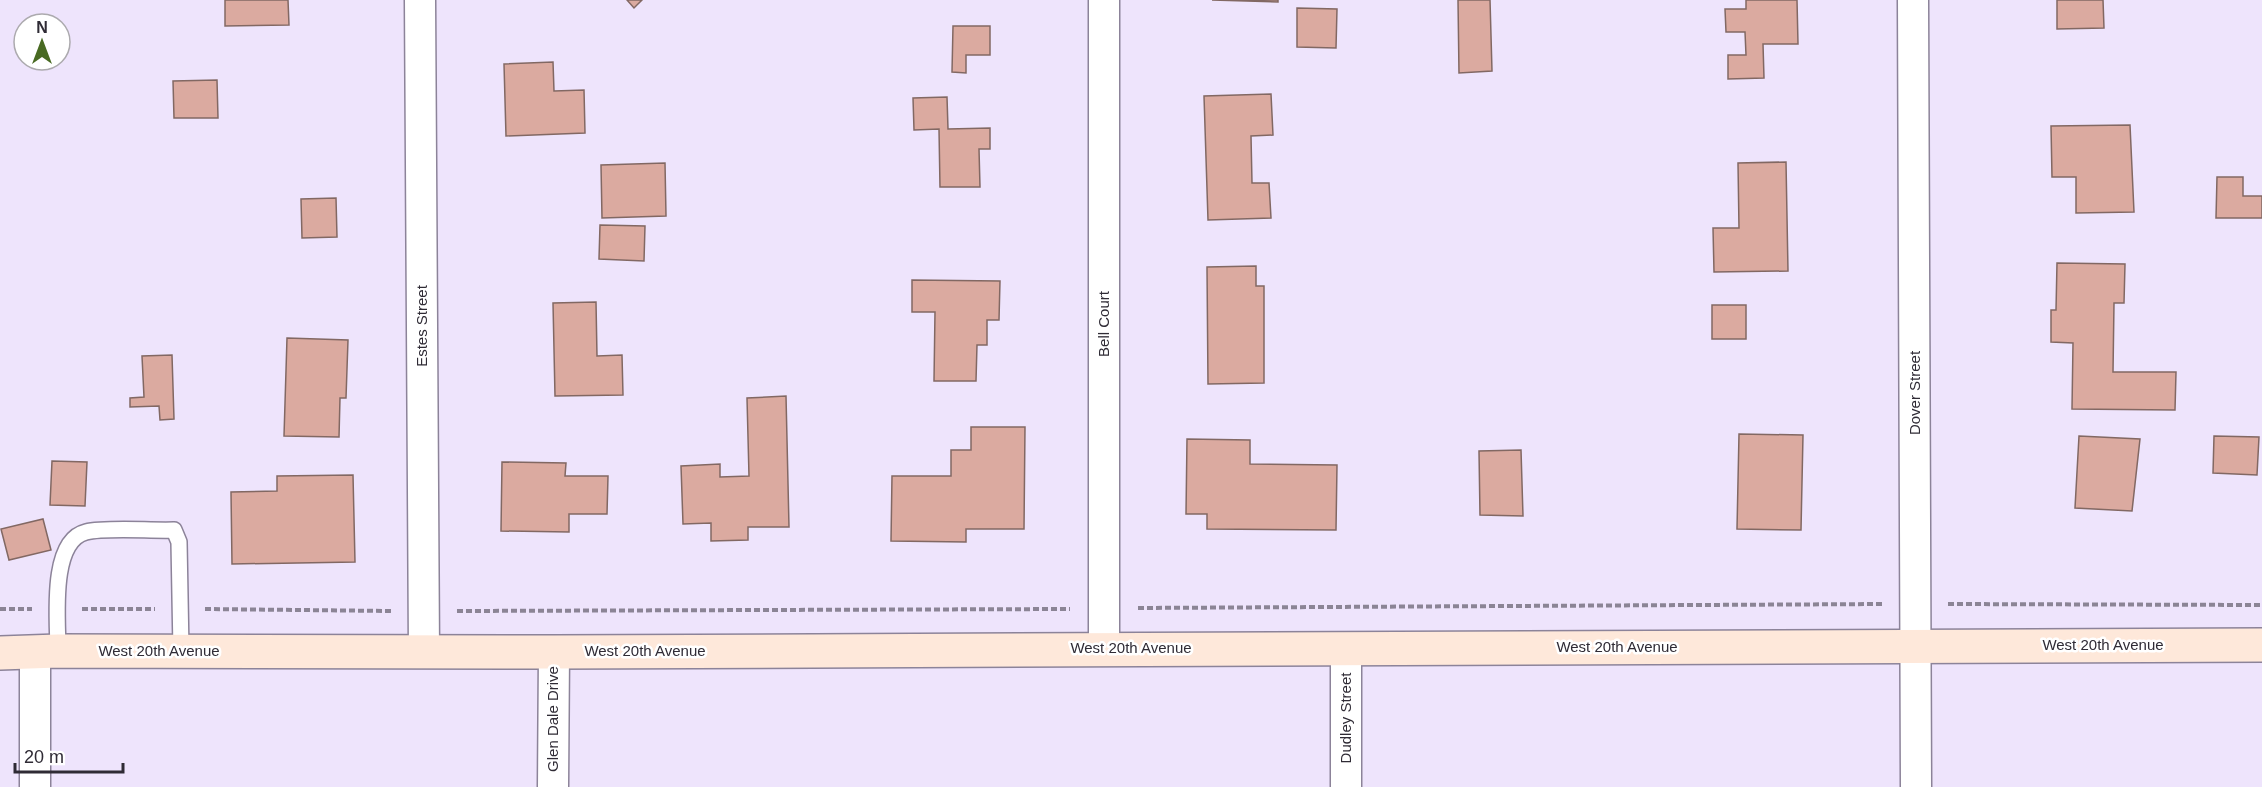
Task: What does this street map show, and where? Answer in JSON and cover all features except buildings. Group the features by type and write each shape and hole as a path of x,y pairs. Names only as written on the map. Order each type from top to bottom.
{"street":[{"name":"Estes Street","path":"420,0 424,652"},
{"name":"Bell Court","path":"1104,0 1104,648"},
{"name":"Dover Street","path":"1913,0 1916,787"},
{"name":"West 20th Avenue","path":"0,653 2262,645"},
{"name":"Dudley Street","path":"1346,648 1346,787"},
{"path":"35,787 47,652"},
{"name":"Glen Dale Drive","path":"553,787 554,652"}],"lane":[{"path":"47,652 58,573 68,545 84,532 174,530 179,543 181,651"}]}
